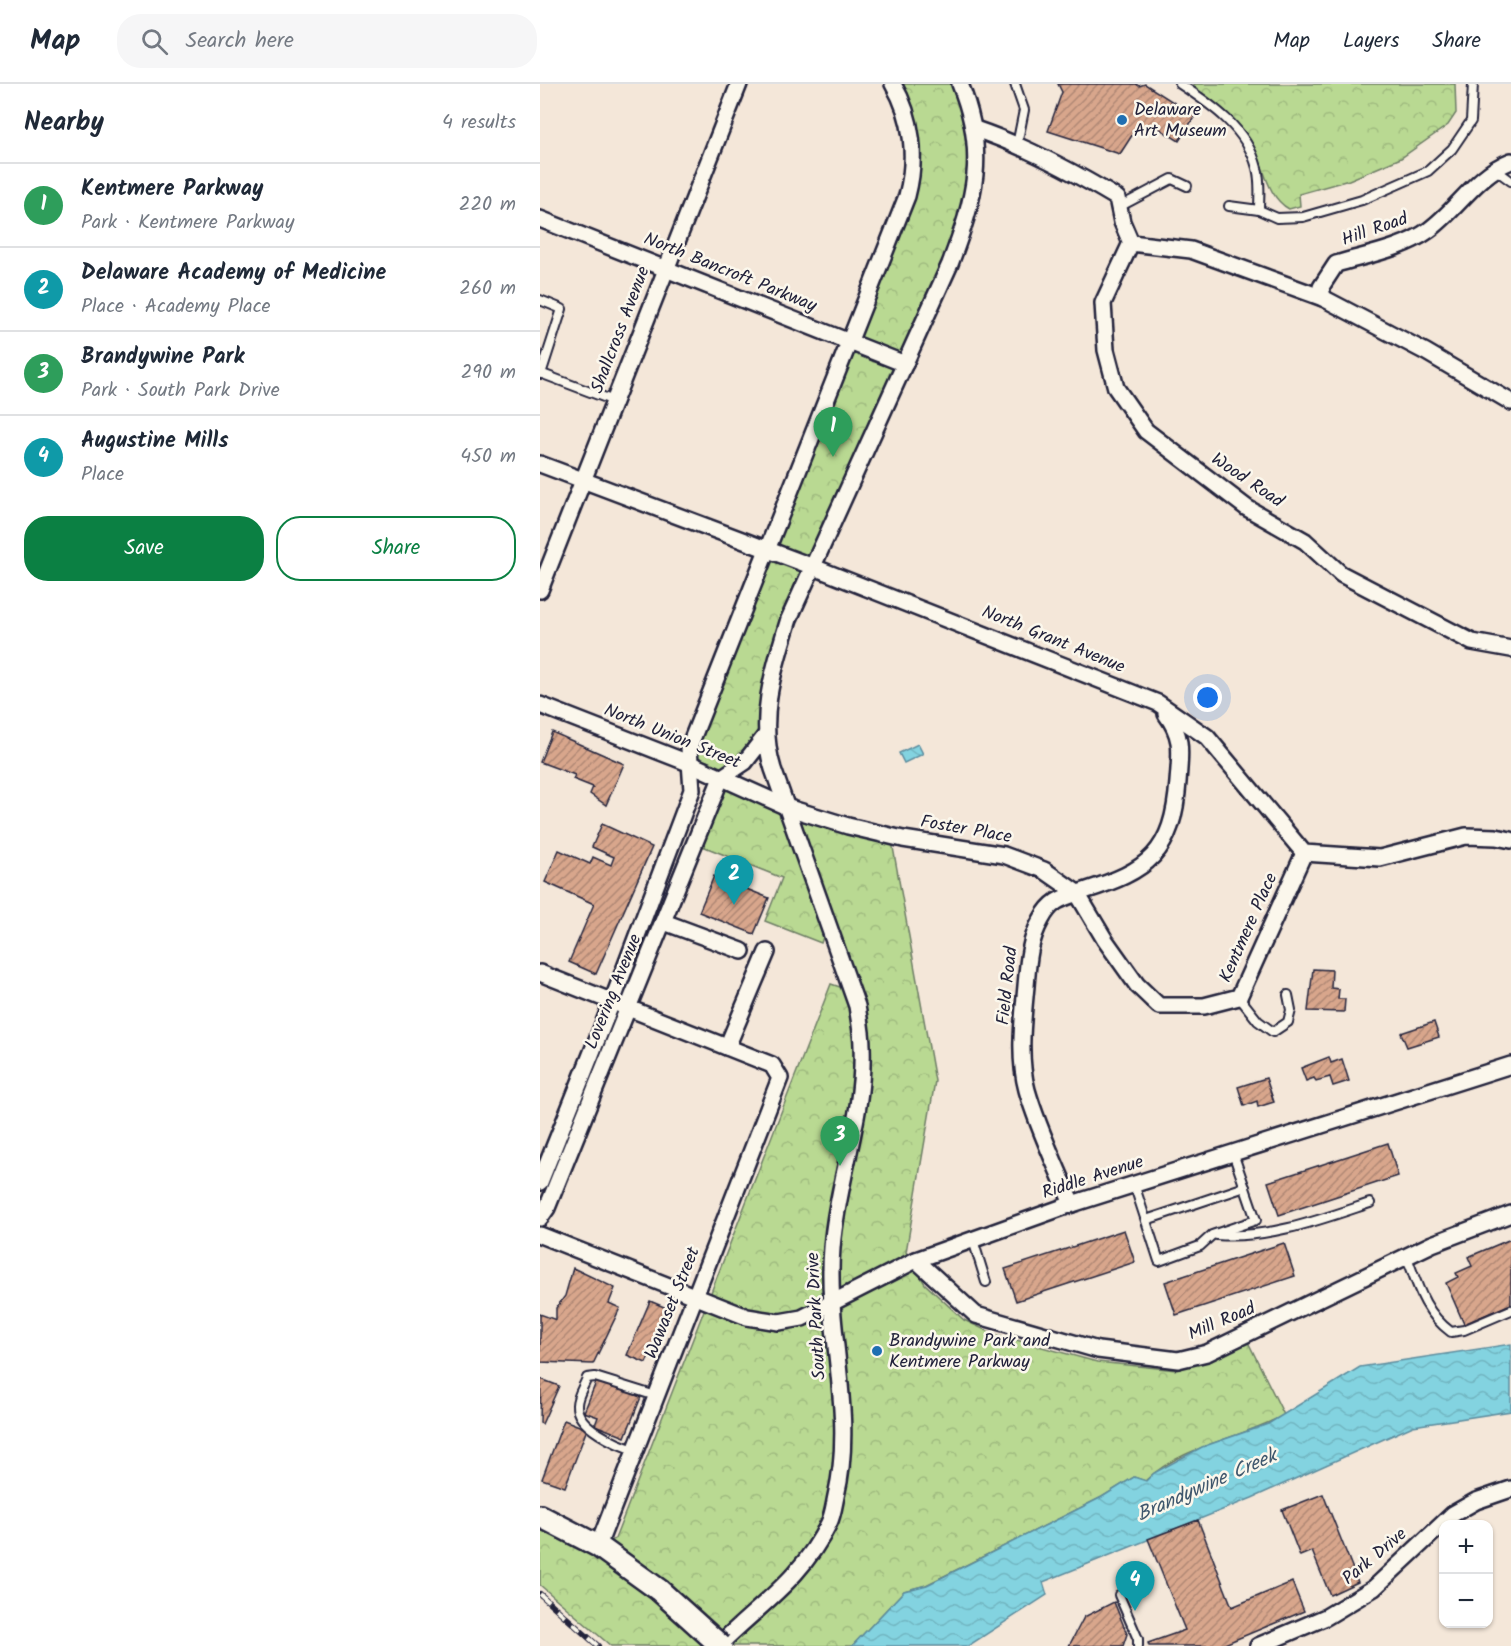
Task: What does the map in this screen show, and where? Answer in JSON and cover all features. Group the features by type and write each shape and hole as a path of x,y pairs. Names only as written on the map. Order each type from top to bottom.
{"street":[{"name":"Shallcross Avenue","path":"540,590 739,84"},
{"name":"Lovering Avenue","path":"540,1182 612,1002 692,790 691,742 907,196 912,180 912,141 904,104 893,84"},
{"path":"721,778 745,762 766,735 775,665 789,619 950,264 971,203 976,161 975,129 960,84"},
{"path":"975,129 1017,145 1073,171 1117,198 1131,243 1191,250 1323,298 1426,352 1511,402"},
{"name":"Hill Road","path":"1323,298 1322,287 1336,264 1393,248 1428,231 1462,196 1511,161"},
{"name":"North Bancroft Parkway","path":"540,219 905,364"},
{"name":"Wood Road","path":"1131,243 1103,303 1106,350 1116,388 1146,431 1247,508 1305,541 1341,574 1472,642 1511,649"},
{"name":"North Grant Avenue","path":"540,464 811,567 1158,704 1207,737 1304,853"},
{"name":"Field Road","path":"1072,1204 1027,1089 1023,1053 1023,1020 1030,945 1041,920 1054,901 1138,871 1157,851 1169,832 1176,809 1180,755 1179,730 1158,704"},
{"name":"North Union Street","path":"540,705 691,764 789,808"},
{"name":"South Park Drive","path":"719,1646 784,1588 810,1557 830,1521 840,1481 844,1437 833,1303 832,1248 860,1086 862,1048 857,1006 789,808 773,769 766,735"},
{"name":"Lovering Avenue","path":"540,1218 547,1209 721,778"},
{"name":"Foster Place","path":"789,808 848,826 903,839 953,845 1004,855 1044,870 1077,893 1105,940 1137,985 1159,1006 1181,1008"},
{"path":"1304,853 1380,858 1466,836 1511,840"},
{"name":"Kentmere Place","path":"1181,1008 1204,1006 1239,997 1304,853"},
{"path":"664,922 742,951"},
{"path":"540,973 727,1047 767,952"},
{"name":"Wawaset Street","path":"598,1546 777,1089 779,1073 772,1065 727,1047"},
{"name":"Riddle Avenue","path":"540,1235 747,1317 779,1322 802,1318 916,1260 1072,1204 1511,1065"},
{"name":"Mill Road","path":"916,1260 976,1315 1098,1350 1178,1360 1207,1353 1407,1257 1511,1214"},
{"name":"Park Drive","path":"1258,1646 1326,1617 1364,1594 1454,1514 1476,1501 1511,1489"},
{"path":"540,1516 598,1546 659,1590 719,1646"}],"lane":[{"path":"1015,84 1024,110 1017,145"},
{"path":"1180,84 1210,104 1241,136 1257,167 1259,210"},
{"path":"1229,207 1259,210 1277,218 1302,217 1362,200 1428,171 1452,149 1472,121 1473,84"},
{"path":"1496,170 1511,181"},
{"path":"1119,207 1172,179 1187,186"},
{"path":"540,300 562,309 540,374 614,401"},
{"path":"1239,997 1258,1022 1273,1032 1288,1022 1291,1010 1288,995"},
{"path":"1134,1184 1159,1261 1200,1246 1212,1235 1256,1220 1233,1153"},
{"path":"1146,1220 1245,1187"},
{"path":"1212,1235 1234,1236 1305,1224 1370,1203"},
{"path":"973,1240 986,1282"},
{"path":"1407,1257 1425,1304 1437,1322 1451,1332 1464,1330 1511,1310"},
{"path":"636,1450 602,1436 584,1422 577,1411 577,1403 587,1378 595,1377 657,1396"},
{"path":"1119,1594 1138,1638 1138,1646"}],"green space":[{"path":"893,84 960,84 968,104 971,203 789,619 766,735 721,778 689,755 907,196 913,160"},
{"path":"1193,84 1455,84 1456,113 1448,125 1401,158 1349,180 1299,194 1300,206 1289,209 1275,196 1254,147 1243,130"},
{"path":"721,778 891,836 935,1081 906,1252 925,1284 964,1320 994,1334 1097,1362 1177,1370 1248,1342 1284,1415 1177,1459 1145,1481 1134,1477 1102,1497 926,1585 904,1591 852,1646 611,1646 540,1585 540,1516 598,1546 615,1539 831,984 843,988 824,934 821,943 765,921 782,878 695,843"}],"water":[{"path":"918,744 923,754 904,763 899,753"},
{"name":"Brandywine Creek","path":"1511,1344 1511,1411 1413,1426 1252,1498 1043,1582 1047,1595 968,1646 852,1646 904,1591 927,1585 1102,1497 1134,1477 1146,1481 1154,1473 1202,1447 1268,1424 1360,1367"}],"building":[{"name":"Delaware Art Museum","path":"1058,84 1136,84 1139,86 1145,84 1195,116 1179,141 1152,124 1148,131 1138,126 1120,154 1048,131 1062,92"},
{"path":"552,732 624,764 606,805 590,794 593,787 573,779 575,775 540,762"},
{"path":"602,824 652,847 596,974 569,962 594,904 545,882 559,850 590,864 593,857 611,865 614,857 592,847"},
{"path":"714,876 769,898 754,934 699,912"},
{"path":"1313,969 1332,970 1331,988 1339,989 1338,999 1345,999 1344,1012 1308,1011"},
{"path":"1434,1022 1439,1037 1407,1047 1401,1033"},
{"path":"1329,1057 1331,1063 1342,1059 1349,1081 1333,1086 1330,1077 1306,1081 1301,1068"},
{"path":"1266,1078 1274,1102 1258,1107 1257,1101 1244,1106 1238,1087"},
{"path":"1388,1143 1398,1176 1279,1215 1268,1182"},
{"path":"1124,1230 1135,1262 1016,1301 1005,1269"},
{"path":"1511,1239 1511,1304 1464,1324 1446,1283 1458,1277 1456,1273 1472,1266 1468,1257"},
{"path":"1284,1243 1295,1276 1176,1315 1165,1282"},
{"path":"573,1268 615,1288 609,1303 620,1308 593,1364 540,1362 540,1314 556,1320 556,1308 565,1296"},
{"path":"650,1301 671,1310 646,1363 627,1355"},
{"path":"541,1379 559,1386 542,1424 540,1423"},
{"path":"597,1380 641,1397 625,1437 595,1425 598,1417 584,1412"},
{"path":"564,1420 587,1429 565,1487 542,1479"},
{"path":"1323,1494 1358,1582 1330,1595 1312,1551 1300,1556 1282,1510"},
{"path":"1198,1520 1232,1607 1292,1582 1304,1611 1220,1646 1149,1646 1148,1643 1185,1630 1148,1539"},
{"path":"1114,1602 1127,1634 1123,1646 1069,1646 1084,1617"}],"railway":[{"path":"540,1594 598,1646"}],"place":[{"name":"Delaware Art Museum","path":"1122,120"},
{"name":"Kentmere Parkway","path":"833,457"},
{"name":"Delaware Academy of Medicine","path":"734,905"},
{"name":"Brandywine Park","path":"840,1166"},
{"name":"Brandywine Park and Kentmere Parkway","path":"877,1351"},
{"name":"Augustine Mills","path":"1135,1611"}]}
